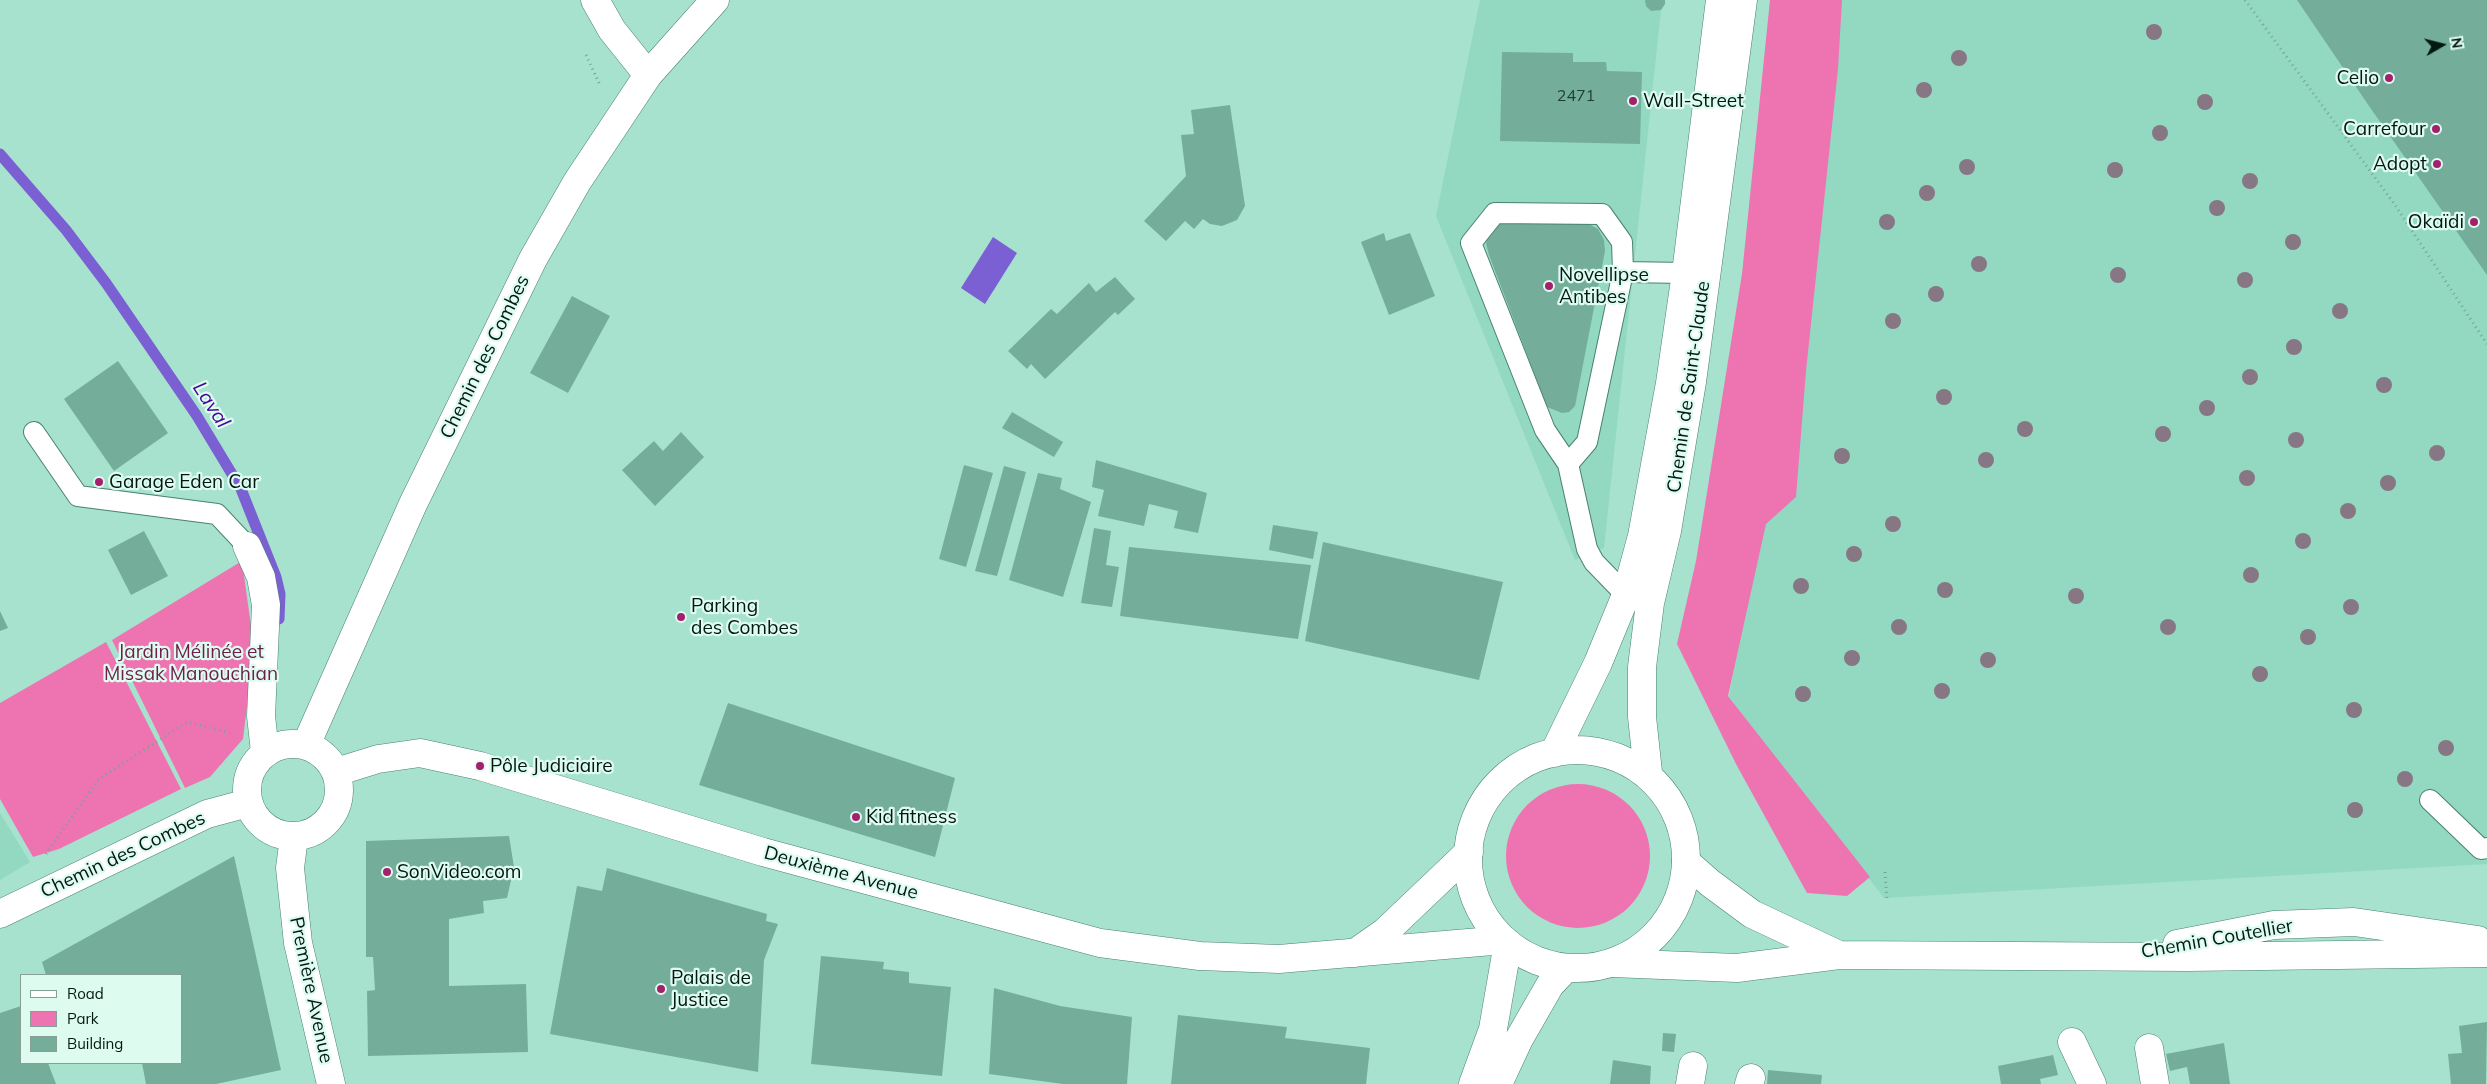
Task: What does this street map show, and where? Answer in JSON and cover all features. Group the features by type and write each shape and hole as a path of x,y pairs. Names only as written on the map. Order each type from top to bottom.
{"street":[{"path":"595,0 612,30 648,76"},
{"name":"Chemin des Combes","path":"306,745 413,504 533,259 577,182 648,76 715,0"},
{"name":"Chemin de Saint-Claude","path":"1554,753 1598,663 1626,595 1642,536 1670,383 1686,273 1720,0"},
{"name":"Chemin de Saint-Claude","path":"1648,772 1642,717 1642,667 1650,604 1666,531 1692,382 1743,0"},
{"path":"247,546 261,576 266,605 260,757"},
{"path":"292,743 306,745 318,751 329,760 336,772 339,787 338,802 332,816 322,827 308,834 294,837 279,835 265,828 254,816 248,803 246,789 248,775 260,757 278,746 292,743"},
{"path":"1583,750 1611,755 1648,772 1674,808 1683,834 1686,862 1681,895 1665,925 1641,948 1612,963 1589,968 1566,968 1535,960 1506,942 1488,922 1476,900 1470,876 1469,852 1473,829 1482,807 1495,788 1512,772 1532,760 1554,753 1583,750"},
{"name":"Deuxième Avenue","path":"336,772 378,758 420,753 480,766 763,852 1100,943 1200,956 1279,959 1506,942"},
{"name":"Chemin des Combes","path":"0,914 207,814 248,803"},
{"name":"Première Avenue","path":"294,837 290,868 298,942 331,1084"},
{"path":"1354,954 1385,932 1469,852"},
{"name":"Chemin Coutellier","path":"1686,862 1710,883 1752,914 1839,954"},
{"name":"Chemin Coutellier","path":"2125,954 2284,924 2354,922 2487,942"},
{"path":"1473,1084 1493,1029 1506,942"},
{"name":"Chemin Coutellier","path":"1612,963 1737,968 1839,954 2125,954 2189,956 2487,953"},
{"path":"1498,1084 1519,1039 1550,985 1566,968"},
{"path":"2072,1042 2092,1084"},
{"path":"2149,1048 2155,1084"}],"lane":[{"path":"1568,464 1587,442 1623,272 1622,242 1602,214 1495,213 1471,243 1545,430 1568,464 1587,549 1594,562 1626,595"},
{"path":"1623,272 1686,273"},
{"path":"34,432 78,496 217,514 247,546"},
{"path":"2430,800 2481,849 2487,848"}],"path":[{"path":"2245,0 2395,205 2487,344"},
{"path":"43,893 46,854 99,779 174,730 188,722 225,731 243,739 260,757"},
{"path":"1885,872 1887,900"}],"shaded area":[{"path":"1480,0 1662,0 1604,548 1575,560 1436,216"},
{"name":"Carrefour","path":"1838,0 2487,0 2487,864 1884,898 1729,697 1836,64"},
{"path":"993,237 1017,253 985,304 961,288"},
{"path":"0,813 30,862 0,880"}],"green space":[{"path":"1770,0 1842,0 1838,69 1806,371 1796,497 1766,524 1728,696 1870,877 1847,896 1807,893 1736,764 1677,644 1696,561 1742,274"},
{"name":"Jardin Mélinée et Missak Manouchian","path":"242,561 254,648 243,739 210,777 185,788 112,640"},
{"path":"106,642 181,789 59,849 33,857 0,799 0,703"},
{"path":"1578,784 1606,789 1629,805 1645,828 1650,856 1645,884 1629,907 1606,923 1578,928 1550,923 1527,907 1511,884 1506,856 1511,828 1527,805 1550,789"}],"building":[{"path":"1645,0 1665,0 1665,4 1661,10 1651,11 1646,6"},
{"name":"Carrefour","path":"2297,0 2487,0 2487,275 2369,106"},
{"path":"1502,52 1573,53 1573,62 1606,62 1607,71 1642,72 1640,144 1500,141"},
{"path":"1230,105 1245,206 1237,220 1222,226 1210,224 1203,219 1194,229 1185,221 1166,241 1144,221 1186,176 1181,135 1194,134 1191,110"},
{"name":"Novellipse Antibes","path":"1512,221 1587,223 1598,229 1604,240 1605,251 1575,406 1569,412 1562,413 1547,407 1489,255 1486,243 1490,231 1500,223"},
{"path":"1384,233 1386,241 1410,233 1435,296 1389,315 1361,242"},
{"path":"1115,277 1135,299 1118,315 1115,312 1045,379 1031,364 1027,369 1008,351 1051,309 1057,314 1089,283 1096,292"},
{"path":"572,296 610,316 568,393 530,373"},
{"path":"118,361 168,433 114,471 64,399"},
{"path":"1012,412 1063,442 1054,457 1002,428"},
{"path":"681,432 704,457 655,506 622,470 654,441 663,451"},
{"path":"1096,460 1207,493 1198,533 1174,528 1178,511 1149,504 1144,526 1098,516 1104,490 1092,487"},
{"path":"964,465 993,473 966,567 939,559"},
{"path":"1004,466 1026,472 997,576 975,571"},
{"path":"1038,473 1062,478 1060,489 1091,502 1063,597 1009,580"},
{"path":"1273,525 1318,532 1313,559 1269,550"},
{"path":"1094,528 1111,531 1106,565 1119,567 1112,607 1081,603"},
{"path":"144,531 168,576 131,595 108,550"},
{"path":"1323,542 1503,582 1479,680 1305,641"},
{"path":"1129,547 1311,565 1298,639 1120,616"},
{"path":"0,611 8,628 0,631"},
{"path":"728,703 955,778 935,857 699,785"},
{"path":"509,836 514,867 507,898 483,901 484,913 449,919 449,986 526,984 528,1052 368,1056 367,991 375,990 373,957 366,957 366,841"},
{"path":"234,856 281,1070 216,1084 146,1084 142,1064 182,1064 182,974 46,974 42,962"},
{"name":"Palais de Justice","path":"607,868 767,914 766,921 778,924 764,960 758,1072 550,1034 577,886 602,891"},
{"path":"821,956 884,962 883,969 909,972 909,983 951,987 942,1076 811,1064"},
{"path":"994,988 1060,1006 1132,1017 1127,1084 1063,1084 989,1074"},
{"path":"20,1006 20,1064 48,1064 56,1084 0,1084 0,1013"},
{"path":"1178,1015 1287,1027 1285,1038 1370,1048 1366,1084 1171,1084"},
{"path":"2487,1022 2486,1084 2451,1084 2448,1054 2462,1053 2459,1026"},
{"path":"1663,1033 1676,1034 1674,1052 1662,1051"},
{"path":"2224,1043 2230,1084 2190,1084 2187,1067 2170,1071 2166,1054"},
{"path":"2053,1055 2058,1075 2040,1079 2041,1084 2001,1084 1998,1066"},
{"path":"1613,1060 1651,1066 1650,1084 1610,1084"},
{"path":"1768,1070 1822,1075 1821,1084 1767,1084"}],"waterway":[{"name":"Laval","path":"0,154 66,230 106,283 197,416 241,489 276,577 280,594 279,619"}],"place":[{"name":"Celio","path":"2389,78"},
{"name":"Wall-Street","path":"1633,101"},
{"name":"Carrefour","path":"2436,129"},
{"name":"Adopt","path":"2437,164"},
{"name":"Okaïdi","path":"2474,222"},
{"name":"Novellipse Antibes","path":"1549,286"},
{"name":"Garage Eden Car","path":"99,482"},
{"name":"Parking des Combes","path":"681,617"},
{"name":"Pôle Judiciaire","path":"480,766"},
{"name":"Kid fitness","path":"856,817"},
{"name":"SonVideo.com","path":"387,872"},
{"name":"Palais de Justice","path":"661,989"}]}
